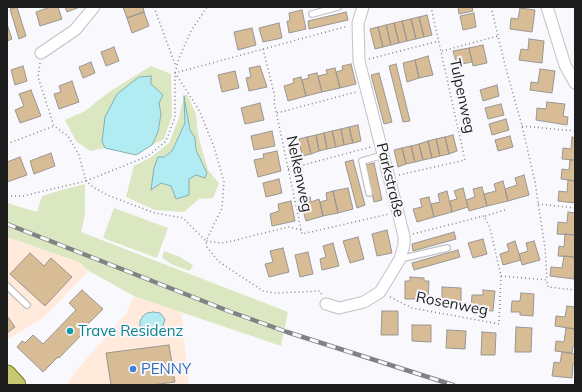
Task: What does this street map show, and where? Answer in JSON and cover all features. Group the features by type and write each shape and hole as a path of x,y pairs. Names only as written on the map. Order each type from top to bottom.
{"main road":[{"path":"7,374 17,385"}],"street":[{"path":"41,53 75,30 94,7"},
{"name":"Parkstraße","path":"326,304 338,308 364,302 380,292 400,259 404,245 404,236 359,61 358,24 363,7"},
{"path":"547,7 565,65 575,83"}],"lane":[{"path":"312,14 338,7"},
{"path":"369,194 362,161 382,150"},
{"path":"400,259 447,248"},
{"path":"7,286 27,305"}],"path":[{"path":"154,7 177,68"},
{"path":"7,196 23,196 86,181 148,156 166,141 175,117 175,73 179,58 191,31 207,7"},
{"path":"431,7 440,41"},
{"path":"491,7 535,182 545,248 548,287 575,290"},
{"path":"175,73 358,24"},
{"path":"442,51 498,36"},
{"name":"Tulpenweg","path":"359,61 440,41 465,160 389,178"},
{"name":"Nelkenweg","path":"263,49 276,97 274,102 302,234 397,212"},
{"path":"41,53 38,77 54,126 68,136 78,155 86,181 92,187 107,195 155,213 183,218 206,241 207,247 218,261 263,291 275,293 320,291 326,304"},
{"path":"175,73 200,112 214,147 224,182 222,208 206,241"},
{"path":"277,113 367,89"},
{"path":"7,144 54,126"},
{"path":"522,126 575,131"},
{"path":"288,168 382,150"},
{"path":"538,204 575,208"},
{"path":"404,236 508,209"},
{"name":"Rosenweg","path":"380,292 412,308 499,324 501,276 490,228 484,216"},
{"path":"206,241 222,243 289,227 301,230"},
{"path":"501,276 547,280"}],"shaded area":[{"path":"7,237 79,262 89,271 43,318 7,340"},
{"path":"134,296 181,311 189,385 67,385 75,372 126,314"}],"green space":[{"path":"151,66 171,74 172,116 164,139 152,145 158,132 161,114 159,103 151,84 151,76 102,141 105,148 90,151 76,141 65,120 85,111 109,92"},
{"path":"187,94 196,114 198,135 208,170 219,183 213,198 199,199 184,212 155,210 126,197 134,166 150,158 169,143 179,118 184,96","holes":["185,99 190,130 195,138 196,150 207,173 196,175 189,179 176,198 171,186 161,183 151,189 163,157 172,151 185,123"]},
{"path":"85,184 85,215 81,232 288,312 281,346 134,296 89,271 79,262 7,237 7,203 37,212 42,196"},
{"path":"114,208 168,228 157,258 103,238"},
{"path":"164,251 180,257 193,265 190,271 173,265 162,258"}],"water":[{"path":"151,76 151,84 163,95 159,103 161,114 158,132 152,145 136,155 105,148 102,141 105,117 117,94 139,77"},
{"path":"184,96 190,130 195,138 196,150 207,173 205,178 196,175 189,179 189,195 176,199 171,186 161,183 151,190 154,168 158,157 164,157 172,151 185,123"},
{"path":"147,313 160,313 165,319 163,326 157,331 145,332 140,327 140,321"}],"building":[{"path":"17,7 26,36 19,39 10,9"},
{"path":"50,7 58,7 62,19 40,26 36,12"},
{"path":"65,7 80,7 67,12"},
{"path":"123,7 143,7 144,12 127,18"},
{"path":"458,7 472,7 473,11 459,14"},
{"path":"520,8 535,10 532,32 510,29 511,18 518,19"},
{"path":"302,10 306,29 289,33 287,21 290,21 289,13"},
{"path":"144,12 149,26 132,33 127,18"},
{"path":"346,12 348,20 309,29 308,21"},
{"path":"474,13 476,27 463,30 460,16"},
{"path":"427,15 432,35 424,37 419,17"},
{"path":"419,17 424,37 416,39 411,19"},
{"path":"411,19 416,39 407,41 402,21"},
{"path":"402,21 407,41 399,43 394,23"},
{"path":"279,23 282,38 263,42 259,28"},
{"path":"394,23 399,43 391,45 386,25"},
{"path":"7,24 12,39 7,41"},
{"path":"386,25 391,45 383,47 378,27"},
{"path":"378,27 383,47 375,49 370,29"},
{"path":"252,28 256,45 238,50 234,32"},
{"path":"529,39 544,41 542,63 519,60 521,49 528,50"},
{"path":"483,45 487,63 473,66 469,48"},
{"path":"114,47 119,61 106,66 101,52"},
{"path":"469,48 472,62 457,65 453,51"},
{"path":"428,56 433,75 419,78 415,60"},
{"path":"415,60 419,78 407,82 403,63"},
{"path":"91,62 95,73 83,78 79,67"},
{"path":"351,64 356,84 340,88 336,72 343,70 342,66"},
{"path":"396,64 410,121 403,122 389,66"},
{"path":"23,66 27,81 15,85 11,70"},
{"path":"260,66 267,87 249,91 246,78 251,77 249,68"},
{"path":"335,68 340,88 322,92 318,76 327,74 326,70"},
{"path":"540,69 555,71 552,93 530,90 531,82 538,83"},
{"path":"235,71 239,88 222,92 218,75"},
{"path":"317,73 322,92 306,96 302,80 309,78 308,75"},
{"path":"379,73 392,122 384,124 371,75"},
{"path":"301,77 306,96 288,101 284,86 294,83 293,79"},
{"path":"72,81 79,102 59,109 54,94 61,92 59,86"},
{"path":"497,85 499,96 483,101 480,90"},
{"path":"31,90 41,116 20,123 15,110 24,106 19,94"},
{"path":"547,102 565,104 563,116 568,117 567,125 536,120 537,108 546,109"},
{"path":"260,103 264,120 245,124 241,108"},
{"path":"501,104 504,115 488,119 485,108"},
{"path":"506,119 509,130 492,135 489,124"},
{"path":"358,125 361,141 353,143 349,127"},
{"path":"349,127 353,143 344,145 341,129"},
{"path":"341,129 344,145 336,147 332,131"},
{"path":"272,131 275,146 254,150 251,136"},
{"path":"332,131 336,147 327,149 324,133"},
{"path":"324,133 327,149 319,151 316,135"},
{"path":"316,135 319,151 311,154 307,137"},
{"path":"453,135 457,151 449,154 445,137"},
{"path":"510,136 513,147 498,151 495,140"},
{"path":"307,137 311,154 302,156 299,139"},
{"path":"445,137 449,154 440,156 436,139"},
{"path":"572,137 575,138 575,160 562,159 563,148 571,149"},
{"path":"436,139 440,156 432,158 428,141"},
{"path":"428,141 432,158 423,160 419,144"},
{"path":"419,144 423,160 415,162 411,146"},
{"path":"411,146 415,162 406,164 402,148"},
{"path":"402,148 406,164 398,167 394,150"},
{"path":"277,151 281,171 258,177 254,160 264,158 263,154"},
{"path":"51,153 55,166 34,174 30,161"},
{"path":"20,157 27,175 7,182 7,162"},
{"path":"353,160 365,205 357,208 345,162"},
{"path":"570,160 575,160 575,181 561,179 562,169 569,170"},
{"path":"374,163 382,200 374,202 366,165"},
{"path":"524,175 529,195 508,201 505,189 517,185 515,178"},
{"path":"279,179 282,193 266,197 263,183"},
{"path":"568,180 575,181 575,203 558,201 559,191 567,192"},
{"path":"503,181 508,201 487,206 484,194 496,191 494,184"},
{"path":"482,187 487,206 469,211 466,200 475,197 473,189"},
{"path":"348,188 353,209 338,213 333,191"},
{"path":"463,188 468,207 452,212 450,201 457,199 454,191"},
{"path":"333,191 338,213 323,216 320,202 327,200 326,193"},
{"path":"447,191 452,212 434,217 431,204 440,202 438,194"},
{"path":"310,197 311,202 319,199 323,216 306,221 300,200"},
{"path":"429,197 434,217 417,222 413,209 422,207 420,199"},
{"path":"291,201 295,221 272,226 270,214 279,211 278,204"},
{"path":"568,212 575,213 575,235 557,234 558,222 567,223"},
{"path":"387,230 392,253 377,256 372,234"},
{"path":"454,232 456,239 413,251 412,244"},
{"path":"565,234 575,235 575,257 558,256 559,246 564,247"},
{"path":"358,237 364,259 350,263 343,241"},
{"path":"483,239 487,254 473,258 468,243"},
{"path":"515,241 521,260 503,265 500,254 509,251 507,244"},
{"path":"534,241 540,260 522,265 519,254 528,251 526,243"},
{"path":"333,243 339,266 322,270 320,259 326,257 323,246"},
{"path":"283,248 289,272 269,277 265,264 273,262 270,251"},
{"path":"458,250 460,257 414,270 412,263"},
{"path":"308,252 313,274 300,277 295,255"},
{"path":"30,253 44,266 51,258 72,277 45,306 10,274"},
{"path":"564,256 575,257 574,279 550,276 551,267 562,268"},
{"path":"410,277 424,278 424,281 429,281 428,299 405,299 405,281 410,281"},
{"path":"442,287 461,288 461,303 442,302"},
{"name":"Trave Residenz","path":"82,290 103,309 87,325 89,327 43,372 17,347 22,341 25,343 33,335 43,344 76,310 69,303"},
{"path":"483,290 495,291 493,311 471,309 472,295 483,295"},
{"path":"521,293 534,294 533,316 520,315 520,312 511,312 512,301 520,301"},
{"path":"567,306 575,307 575,329 555,326 556,316 565,317"},
{"path":"382,311 398,311 398,335 381,335"},
{"path":"7,316 15,327 7,333"},
{"path":"412,325 431,325 431,342 412,341"},
{"path":"516,327 532,328 531,352 515,352"},
{"path":"566,328 575,329 575,346 573,346 572,353 555,351 556,341 564,342"},
{"path":"447,330 466,331 465,349 446,348"},
{"path":"482,332 496,333 495,355 481,355"},
{"path":"169,345 175,382 152,385 111,385 106,353"},
{"path":"562,352 575,354 575,364 573,364 572,378 552,376 554,362 560,363"}],"railway":[{"path":"7,224 231,312 287,332 453,385"}],"place":[{"name":"Trave Residenz","path":"70,331"},
{"name":"PENNY","path":"133,369"}]}
